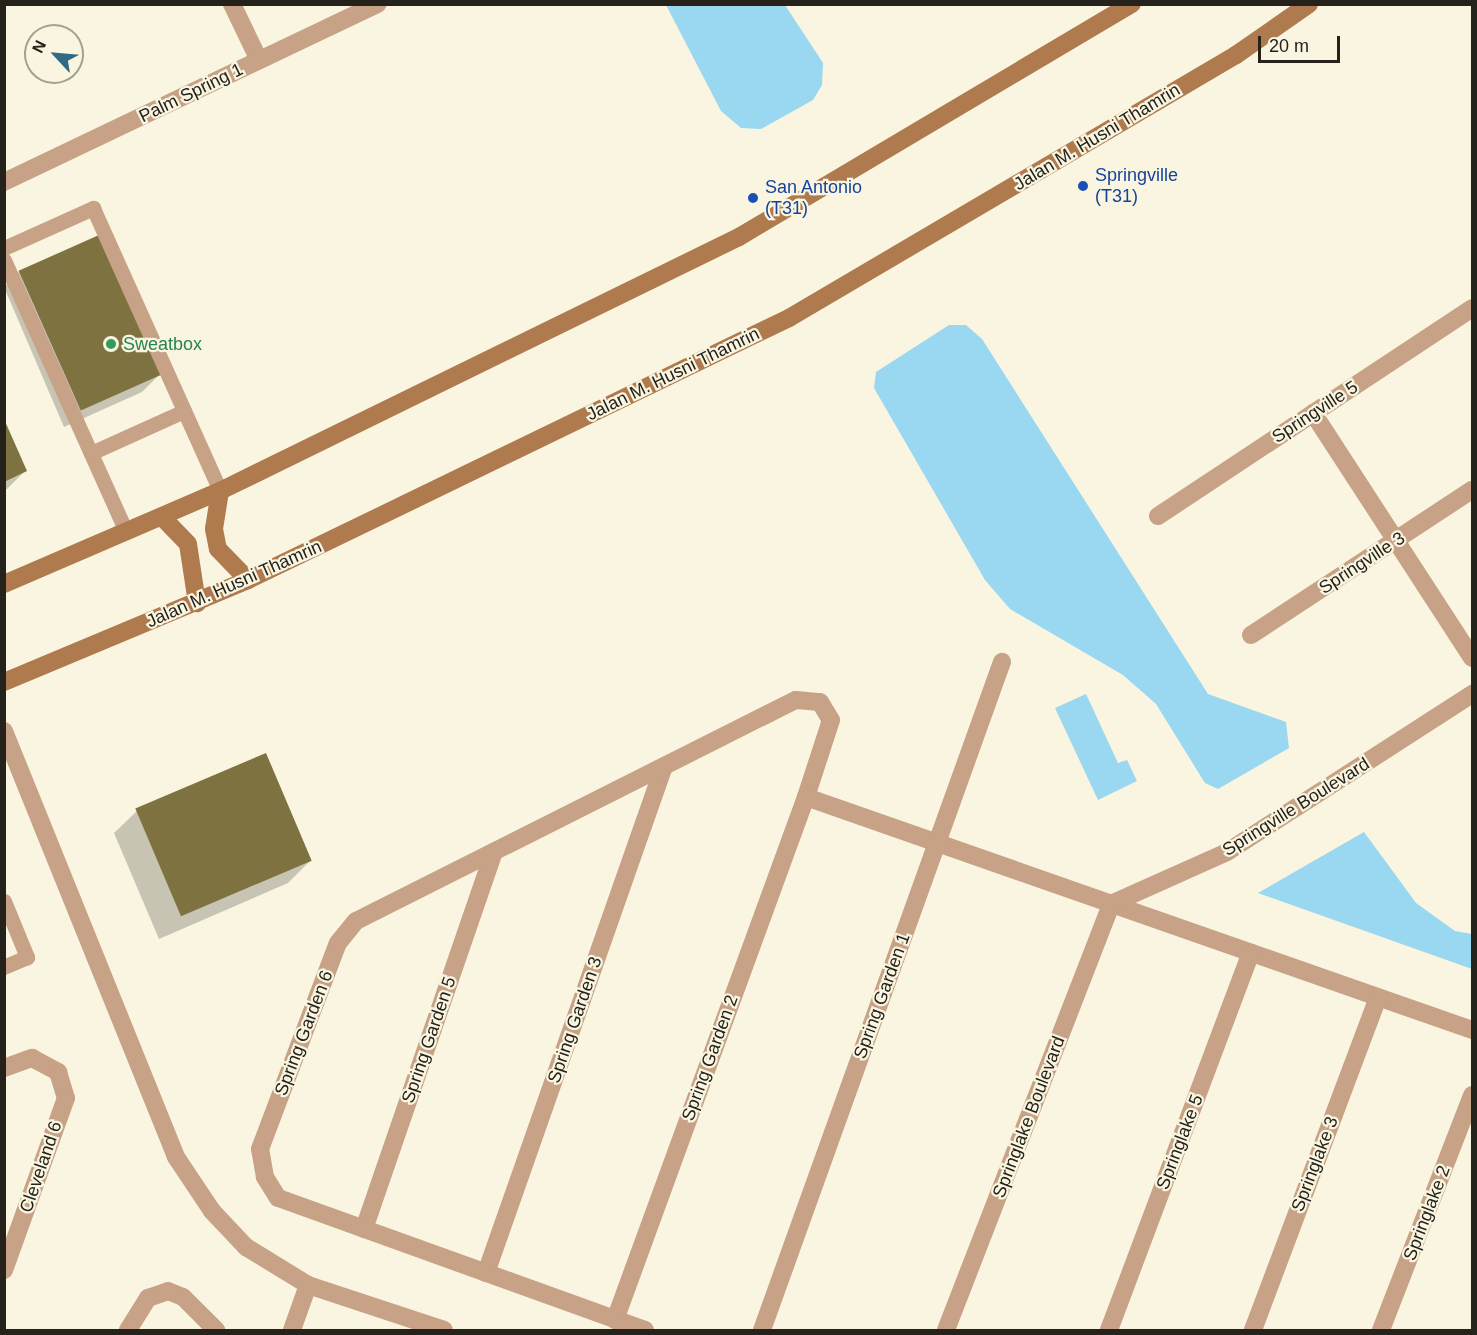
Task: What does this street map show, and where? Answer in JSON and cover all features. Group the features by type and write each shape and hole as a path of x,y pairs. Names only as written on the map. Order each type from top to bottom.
{"main road":[{"path":"4,584 220,491 740,237 1132,4"},
{"name":"Jalan M. Husni Thamrin","path":"4,682 248,580 789,318 1236,55 1309,4"},
{"path":"220,491 214,529 218,549 248,580"},
{"path":"162,516 188,544 197,603"}],"street":[{"path":"232,4 260,60"},
{"name":"Palm Spring 1","path":"4,182 378,4"},
{"name":"Springville 5","path":"1158,516 1473,308"},
{"path":"1313,413 1473,658"},
{"name":"Springville 3","path":"1251,635 1473,490"},
{"name":"Spring Garden 1","path":"762,1330 1002,662"},
{"name":"Springville Boulevard","path":"1111,904 1227,852 1473,694"},
{"name":"Spring Garden 2","path":"615,1320 806,797 831,720 820,702 796,700 664,766"},
{"path":"4,731 176,1157 212,1211 246,1247 309,1285 444,1330"},
{"path":"494,852 664,766"},
{"name":"Spring Garden 3","path":"486,1273 664,766"},
{"path":"806,797 1473,1030"},
{"name":"Spring Garden 6","path":"364,1229 278,1198 264,1177 260,1149 338,943 356,921 494,852"},
{"name":"Spring Garden 5","path":"364,1229 494,852"},
{"name":"Springlake Boulevard","path":"946,1330 1111,904"},
{"name":"Springlake 5","path":"1109,1330 1251,953"},
{"name":"Springlake 3","path":"1252,1330 1378,998"},
{"name":"Cleveland 6","path":"4,1068 32,1058 58,1072 66,1098 4,1270"},
{"name":"Springlake 2","path":"1381,1330 1473,1095"},
{"path":"364,1229 645,1330"},
{"path":"292,1330 309,1285"},
{"path":"131,1323 148,1298 168,1291 183,1297 216,1330"}],"lane":[{"path":"4,248 93,208 220,491"},
{"path":"4,260 126,532"},
{"path":"91,453 184,411"},
{"path":"4,901 27,957 4,967"}],"water":[{"path":"666,5 785,5 823,63 822,85 813,100 761,129 741,128 721,111"},
{"path":"949,325 966,325 982,339 1208,694 1286,722 1289,748 1218,789 1205,783 1156,704 1123,675 1010,609 985,580 874,388 876,372"},
{"path":"1086,694 1118,763 1127,760 1137,781 1098,800 1055,708"},
{"path":"1364,832 1416,903 1455,931 1472,934 1472,969 1258,893"}],"building":[{"path":"99,235 161,375 81,411 19,271"},
{"path":"4,419 27,471 4,482"},
{"path":"266,753 312,861 181,916 135,808"}],"place":[{"name":"Springville (T31)","path":"1083,186"},
{"name":"San Antonio (T31)","path":"753,198"},
{"name":"Sweatbox","path":"111,344"}]}
